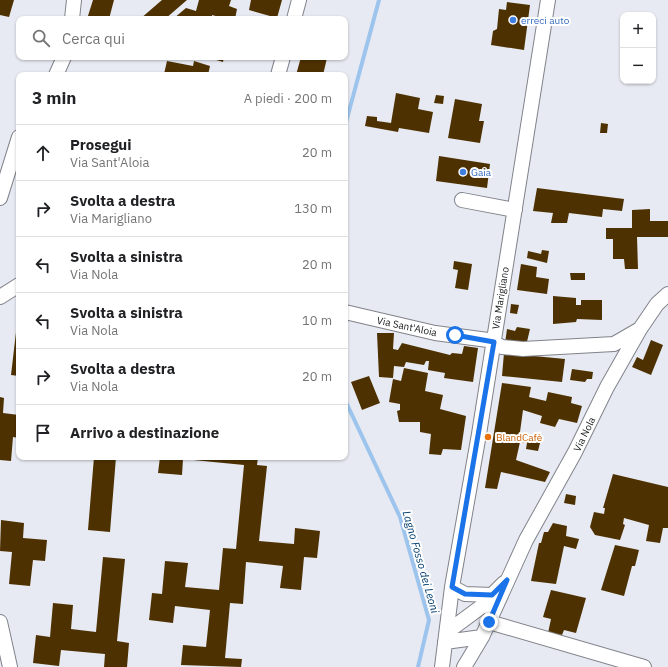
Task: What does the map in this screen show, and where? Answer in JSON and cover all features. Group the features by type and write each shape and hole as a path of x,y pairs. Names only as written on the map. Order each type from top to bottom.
{"street":[{"path":"72,16 74,0"},
{"path":"295,16 299,0"},
{"name":"Via Marigliano","path":"442,667 452,587 494,342 548,0"},
{"path":"57,72 63,60"},
{"path":"279,72 282,60"},
{"path":"0,198 16,147"},
{"path":"462,200 515,210"},
{"path":"0,297 16,287"},
{"name":"Via Nola","path":"464,667 482,637 526,540 575,452 607,387 656,304 668,294"},
{"name":"Via Sant'Aloia","path":"348,313 435,333 494,342 502,347 523,349 614,344 640,329"},
{"name":"Via Nola","path":"446,637 485,604 507,580"},
{"path":"452,587 465,594 492,595"},
{"path":"0,622 10,667"},
{"path":"489,622 644,667"},
{"path":"446,637 482,637"}],"building":[{"path":"0,0 14,0 9,17 0,15"},
{"path":"93,0 114,0 110,16 88,16"},
{"path":"162,0 187,0 168,16 143,16"},
{"path":"199,0 231,0 229,6 237,9 236,16 177,16 186,8 196,11"},
{"path":"251,0 282,0 278,16 270,16 249,10"},
{"name":"erreci auto","path":"507,2 530,5 524,50 491,45 493,31 497,29 499,9 506,10"},
{"path":"300,60 327,60 324,72 297,72"},
{"path":"167,61 193,66 194,61 210,66 209,72 164,72"},
{"path":"396,93 420,98 418,109 433,112 429,133 399,128 398,132 365,126 367,116 377,117 377,121 391,123"},
{"path":"436,95 444,96 443,104 434,103"},
{"path":"455,99 482,104 479,121 484,121 480,143 448,138"},
{"path":"601,123 608,124 607,133 600,133"},
{"name":"Gaia","path":"439,156 490,164 487,188 436,181"},
{"path":"537,188 624,199 622,211 603,209 602,217 569,213 567,223 551,223 553,213 533,211"},
{"path":"650,209 650,221 668,221 668,237 637,237 638,269 625,269 624,259 613,259 613,239 606,239 606,228 632,228 632,210"},
{"path":"542,250 549,251 547,263 527,258 528,251 541,254"},
{"path":"454,261 472,264 468,290 455,288 458,270 453,269"},
{"path":"521,264 537,267 536,277 549,279 547,294 517,290"},
{"path":"570,273 585,273 585,280 571,280"},
{"path":"553,296 576,298 576,305 581,305 581,300 602,300 602,320 577,319 576,322 553,324"},
{"path":"511,304 519,305 517,314 510,313"},
{"path":"517,327 530,329 526,346 505,343 507,329 515,331"},
{"path":"16,332 16,376 11,375"},
{"path":"377,333 394,333 393,349 398,350 402,343 450,355 452,353 462,354 464,346 478,348 473,382 444,378 445,373 428,370 429,361 426,361 424,365 406,362 404,367 394,366 393,378 379,377"},
{"path":"651,340 663,345 651,375 632,367 637,357 643,360"},
{"path":"504,353 565,359 562,382 502,376"},
{"path":"404,368 428,373 425,391 443,395 440,409 466,416 461,450 443,449 441,455 429,454 431,434 420,432 420,422 399,422 397,411 400,410 400,404 389,402 393,379 401,381"},
{"path":"572,369 593,372 592,379 587,379 585,382 570,380"},
{"path":"369,376 380,403 362,410 351,382"},
{"path":"502,383 531,387 529,397 546,401 548,392 572,397 571,403 582,406 577,423 559,419 555,427 540,423 542,416 523,410 520,432 541,439 538,451 526,449 527,443 520,442 516,460 550,472 545,482 501,472 497,489 485,488"},
{"path":"0,397 4,398 3,413 16,415 16,438 13,437 11,461 0,460"},
{"path":"94,460 116,460 110,532 88,530"},
{"path":"160,460 183,460 182,475 158,473"},
{"path":"193,460 258,460 257,465 267,466 259,541 294,544 295,528 320,531 317,558 304,557 301,590 280,588 283,566 246,562 243,604 230,603 225,658 242,659 241,667 181,665 183,645 206,647 210,610 175,606 173,623 149,620 152,593 162,594 165,561 188,563 185,587 219,590 223,548 236,549 244,465"},
{"path":"613,474 668,487 668,528 663,528 660,543 646,541 649,525 624,518 623,524 625,525 620,540 595,535 590,527 594,512 604,514 605,508 603,508"},
{"path":"566,494 576,496 575,505 564,503"},
{"path":"1,520 24,523 23,538 47,540 45,561 33,560 30,586 9,584 12,552 0,551"},
{"path":"553,523 567,526 566,536 579,539 576,549 564,546 556,584 531,581 539,543 541,543 544,532 548,532"},
{"path":"615,545 639,550 635,566 632,566 624,596 601,590"},
{"path":"103,557 125,559 117,641 129,643 127,667 104,667 105,654 61,650 59,666 33,663 36,635 50,637 53,603 73,605 71,629 96,632"},
{"path":"551,590 586,598 576,633 564,630 562,635 548,633 551,619 543,617"}],"waterway":[{"name":"Lagno Fosso dei Leoni","path":"348,115 379,0"},
{"name":"Lagno Fosso dei Leoni","path":"348,406 400,517 429,620 418,667"}],"place":[{"name":"erreci auto","path":"513,20"},
{"name":"Gaia","path":"463,172"},
{"name":"BlandCafè","path":"488,437"}],"route":[{"path":"455,335 494,342 452,587 465,594 492,595 507,580 489,622"}]}
